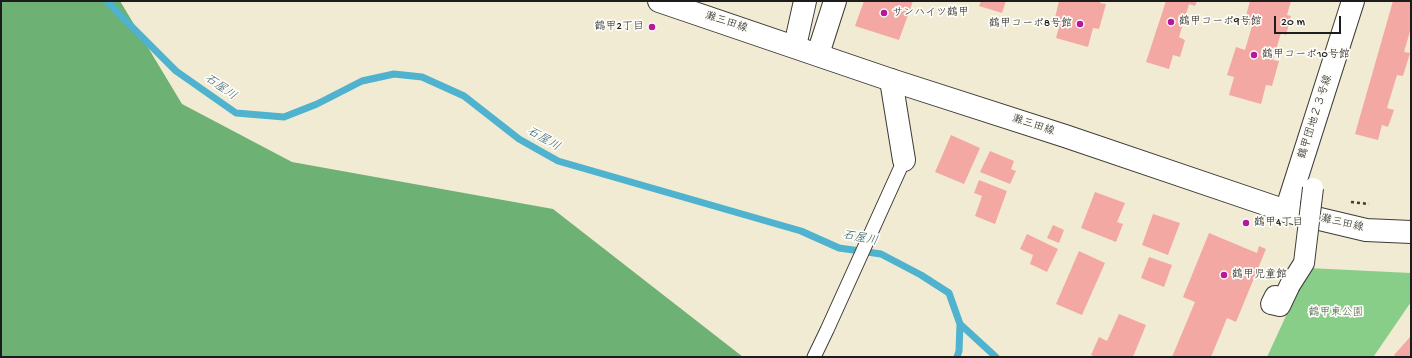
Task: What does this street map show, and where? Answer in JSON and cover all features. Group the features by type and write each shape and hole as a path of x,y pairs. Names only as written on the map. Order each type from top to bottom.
{"main road":[{"name":"灘三田線","path":"659,1 795,46 891,80 1072,138 1286,210 1366,230 1411,232"},
{"path":"795,46 805,1"},
{"path":"818,54 835,1"},
{"name":"鶴甲団地２３号線","path":"1286,210 1353,1"},
{"path":"891,80 904,160"}],"street":[{"path":"1283,291 1304,263 1313,188"}],"lane":[{"path":"814,357 828,330 904,160"}],"green space":[{"path":"1,1 120,1 182,104 292,162 553,209 743,357 1,357"},
{"name":"鶴甲東公園","path":"1308,268 1411,273 1411,302 1374,357 1267,357"}],"building":[{"name":"サンハイツ鶴甲","path":"864,1 913,1 899,40 855,26"},
{"path":"981,1 1006,1 1002,13 979,6"},
{"name":"鶴甲コーポ8号館","path":"1059,1 1101,1 1100,3 1106,4 1099,29 1093,28 1088,47 1056,38 1061,20 1055,18"},
{"name":"鶴甲コーポ9号館","path":"1166,1 1197,1 1195,6 1189,4 1179,37 1185,40 1180,57 1173,55 1169,69 1146,62"},
{"name":"鶴甲コーポ10号館","path":"1250,1 1291,1 1287,15 1291,16 1286,35 1281,33 1273,60 1279,61 1272,86 1266,85 1261,104 1229,95 1234,77 1227,75 1236,47 1245,50 1252,26 1244,23"},
{"path":"1393,1 1411,1 1411,28 1404,52 1410,53 1403,76 1397,75 1387,108 1394,110 1388,127 1382,125 1378,140 1355,134"},
{"path":"951,135 980,148 964,184 935,172"},
{"path":"990,151 1014,161 1011,169 1016,171 1010,184 980,172"},
{"path":"979,180 1007,191 995,224 975,216 982,196 974,193"},
{"path":"1095,192 1125,203 1117,222 1123,224 1116,242 1081,228"},
{"path":"1153,214 1180,223 1168,255 1142,245"},
{"path":"1053,225 1064,230 1059,243 1047,238"},
{"name":"鶴甲児童館","path":"1209,233 1257,253 1259,246 1266,249 1236,322 1227,318 1211,357 1172,357 1195,302 1183,297"},
{"path":"1027,234 1058,249 1047,272 1030,264 1033,255 1020,249"},
{"path":"1079,251 1105,263 1082,315 1056,304"},
{"path":"1149,257 1172,265 1164,287 1141,278"},
{"path":"1119,314 1146,325 1133,357 1096,357 1091,355 1099,337 1107,341"},
{"path":"1411,336 1411,357 1396,357 1394,355"}],"waterway":[{"name":"石屋川","path":"107,1 176,71 236,113 284,117 317,104 362,81 394,74 422,77 464,96 519,139 558,161 801,231 839,248 881,254 921,275 949,293 960,324 959,351 957,357"},
{"path":"960,324 996,357"}],"place":[{"name":"サンハイツ鶴甲","path":"884,13"},
{"name":"鶴甲コーポ9号館","path":"1171,22"},
{"name":"鶴甲コーポ8号館","path":"1080,24"},
{"name":"鶴甲2丁目","path":"652,27"},
{"name":"鶴甲コーポ10号館","path":"1254,55"},
{"name":"鶴甲4丁目","path":"1246,223"},
{"name":"鶴甲児童館","path":"1224,275"}]}
